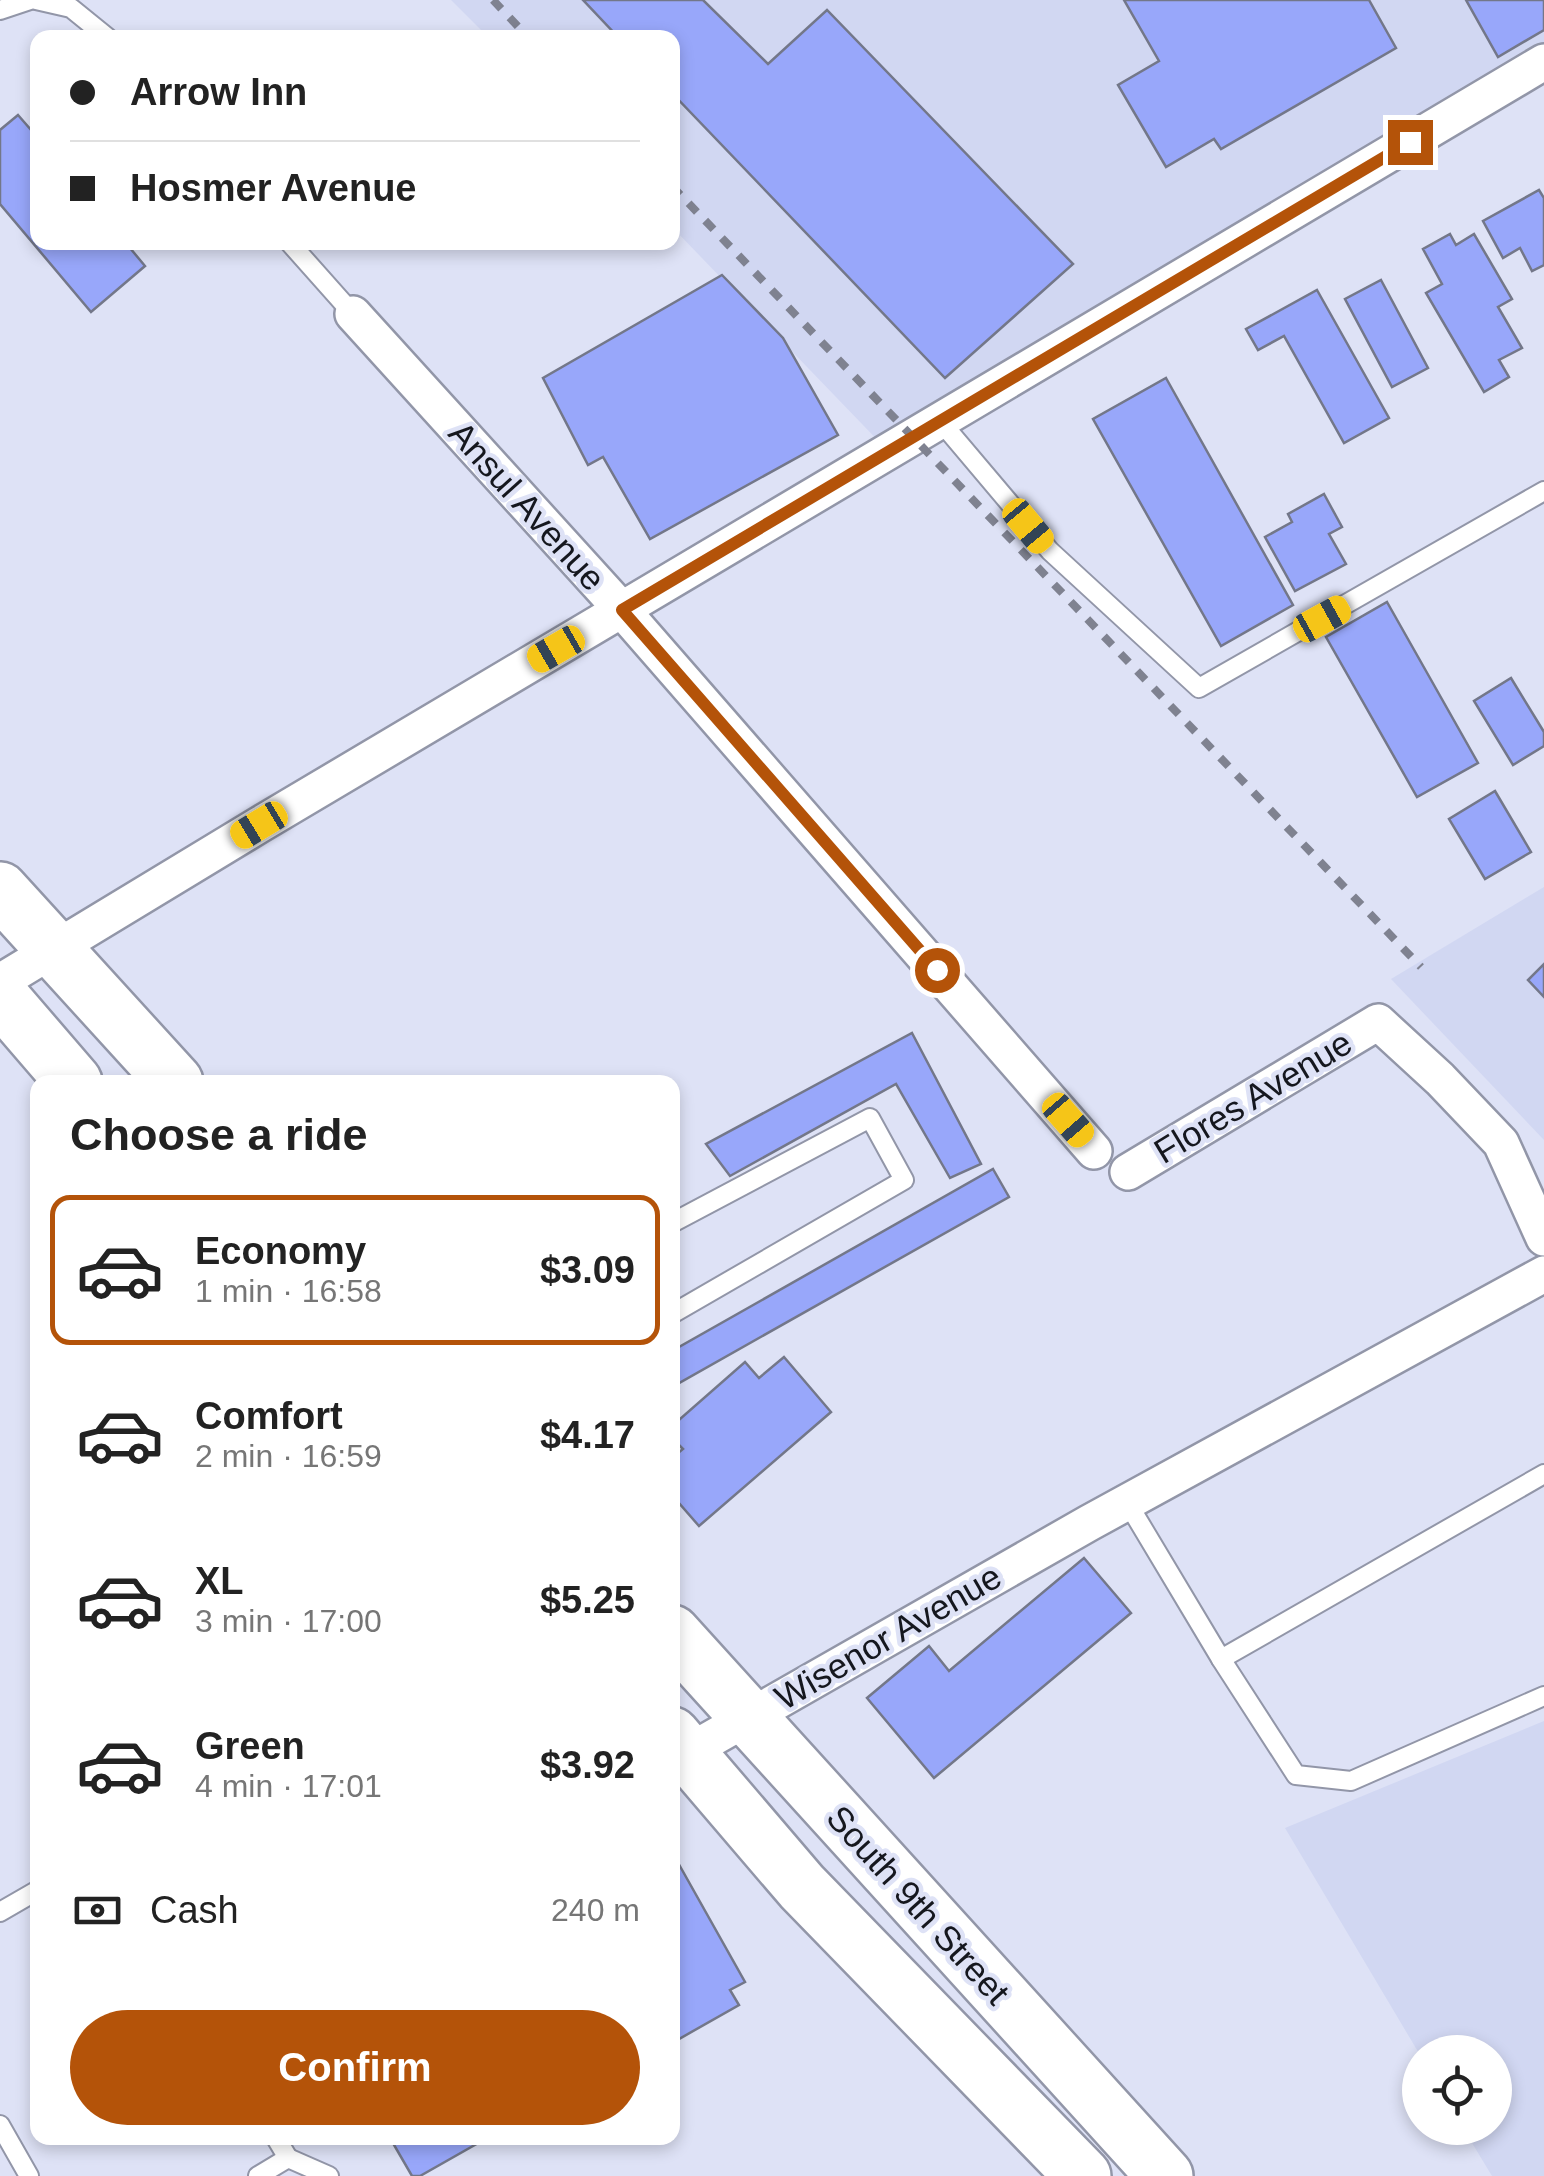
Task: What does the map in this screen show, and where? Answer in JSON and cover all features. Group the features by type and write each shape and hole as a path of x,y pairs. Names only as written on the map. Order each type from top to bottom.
{"main road":[{"path":"0,890 169,1075"},
{"path":"0,996 68,1075"},
{"name":"South 9th Street","path":"680,1642 1165,2176"},
{"name":"South 9th Street","path":"680,1744 802,1887 1082,2176"}],"street":[{"path":"0,982 1544,62"},
{"name":"Ansul Avenue","path":"353,314 622,610 1094,1150"},
{"name":"Flores Avenue","path":"1128,1172 1378,1022 1440,1079 1501,1144 1544,1238"},
{"name":"Wisenor Avenue","path":"680,1744 748,1716 1127,1502 1541,1283"}],"lane":[{"path":"0,10 33,0 73,4 100,30"},
{"path":"297,250 353,314"},
{"path":"941,422 1050,551 1199,688 1544,491"},
{"path":"680,1219 870,1118 904,1180 680,1309"},
{"path":"1221,1659 1544,1474"},
{"path":"1127,1502 1296,1775 1351,1780 1544,1696"},
{"path":"0,1912 30,1895"},
{"path":"0,2125 29,2176"},
{"path":"280,2145 288,2158 329,2176"},
{"path":"258,2176 288,2158"}],"shaded area":[{"path":"451,0 1544,0 1544,62 889,452 680,235 680,30 481,30"},
{"path":"1544,887 1544,1140 1391,979"},
{"path":"1544,1721 1544,2176 1492,2176 1473,2145 1512,2145 1512,2035 1408,2035 1285,1828"}],"building":[{"path":"583,0 703,0 768,64 827,10 1073,264 945,378 680,101 680,30 611,30"},
{"path":"1124,0 1369,0 1396,48 1221,149 1214,139 1166,167 1118,85 1159,61"},
{"path":"1466,0 1544,0 1544,30 1498,57"},
{"path":"18,115 30,129 30,240 0,204 0,130"},
{"path":"1539,190 1544,198 1544,265 1532,271 1520,248 1503,258 1483,221"},
{"path":"1450,234 1456,245 1474,234 1512,299 1498,307 1522,348 1499,360 1509,377 1484,392 1426,293 1442,284 1423,249"},
{"path":"39,250 132,250 145,266 91,312"},
{"path":"722,275 783,338 838,435 650,539 603,457 588,465 543,378"},
{"path":"1381,280 1428,368 1392,387 1345,299"},
{"path":"1317,290 1389,418 1344,443 1284,336 1258,350 1246,329"},
{"path":"1166,378 1293,605 1221,646 1093,419"},
{"path":"1324,494 1342,527 1329,534 1346,564 1295,591 1265,537 1292,522 1288,514"},
{"path":"1387,602 1478,763 1417,797 1326,637"},
{"path":"1511,678 1544,732 1544,746 1513,765 1474,701"},
{"path":"1495,791 1531,852 1485,879 1449,819"},
{"path":"1544,964 1544,997 1528,980"},
{"path":"912,1033 981,1164 950,1178 896,1084 730,1176 706,1144"},
{"path":"993,1169 1009,1197 680,1382 680,1346"},
{"path":"784,1357 831,1412 699,1526 680,1504 680,1419 745,1362 759,1378"},
{"path":"1084,1558 1131,1613 934,1778 867,1698 929,1646 949,1671"},
{"path":"680,1866 745,1982 730,1990 739,2005 680,2038"},
{"path":"394,2145 475,2145 420,2176 412,2176"}],"railway":[{"path":"493,0 521,30"},
{"path":"680,194 1421,967"}],"route":[{"path":"937,970 622,610 1410,142"}]}
